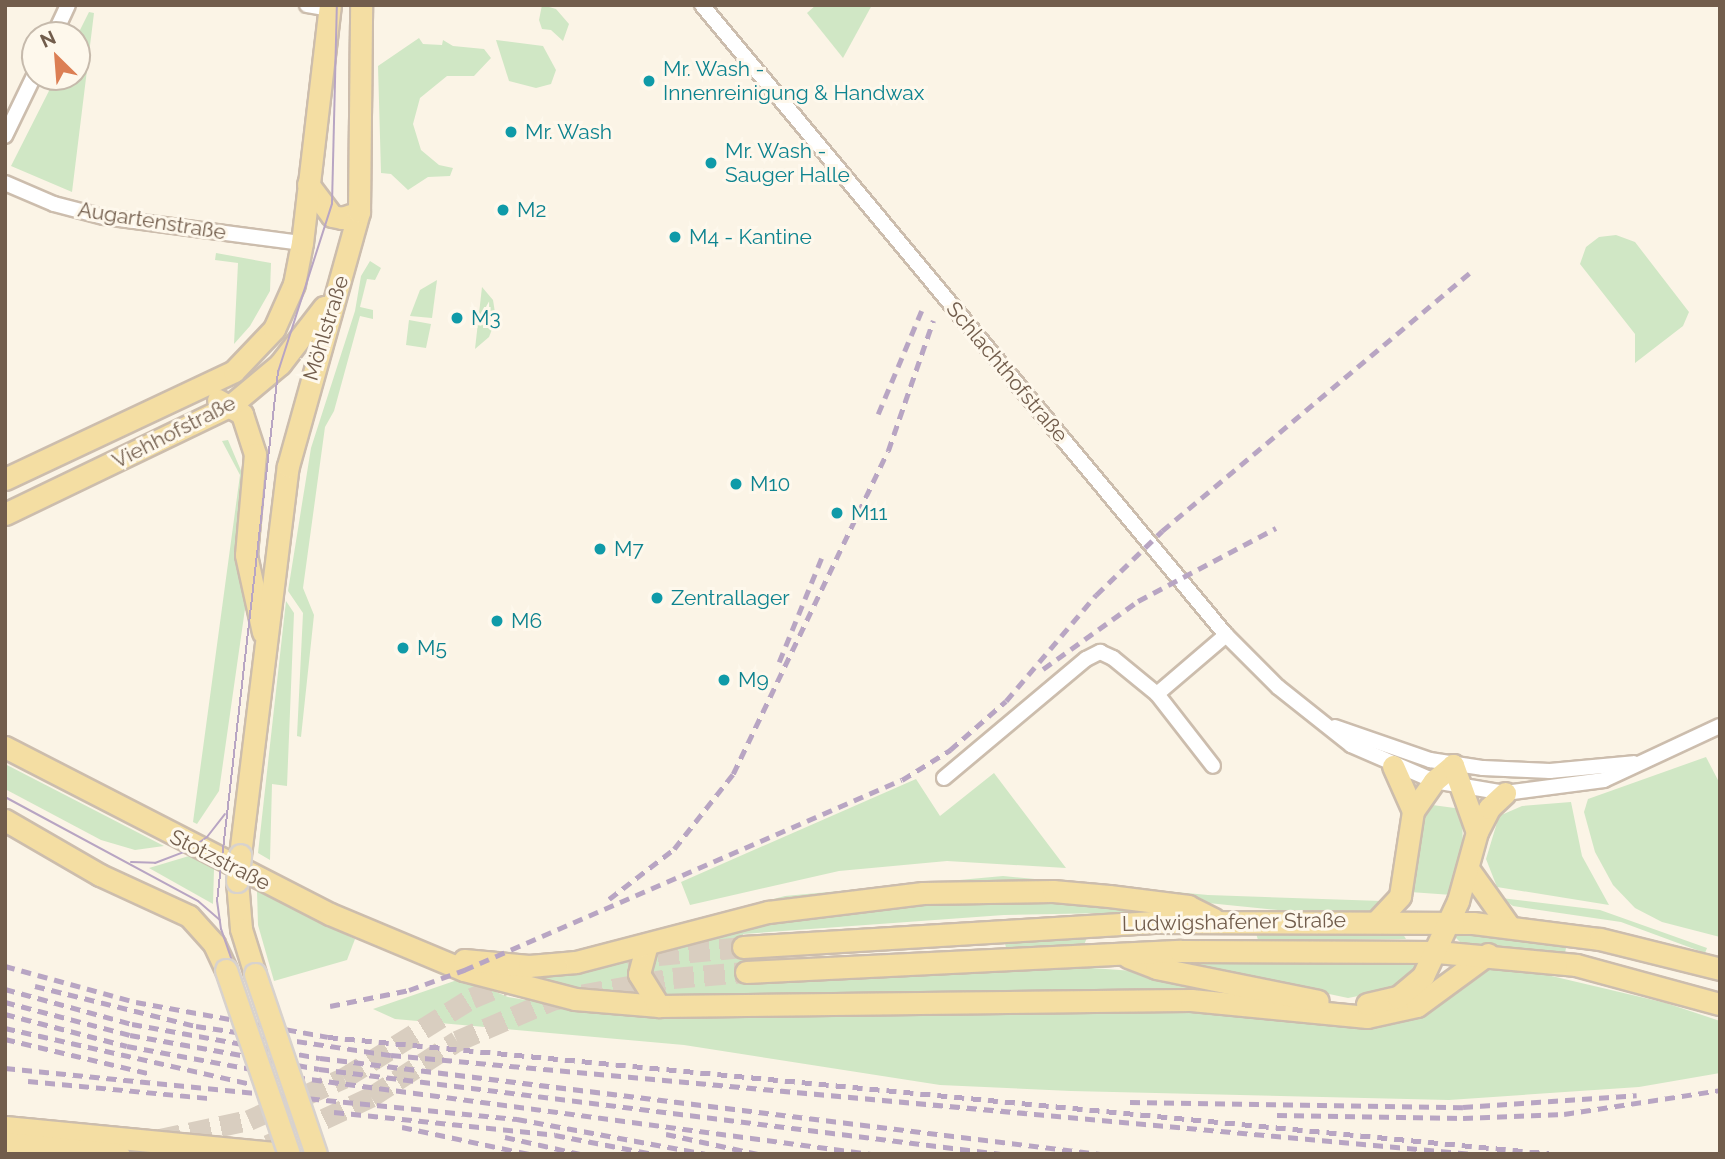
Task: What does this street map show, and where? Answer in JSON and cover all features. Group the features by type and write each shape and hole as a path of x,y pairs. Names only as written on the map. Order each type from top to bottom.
{"main road":[{"name":"Möhlstraße","path":"316,1154 241,929 237,881 264,648 272,626 288,466 359,212 361,5"},
{"path":"330,7 361,36"},
{"path":"302,243 330,7"},
{"path":"308,184 332,216 342,218 359,212"},
{"name":"Viehhofstraße","path":"5,479 234,371 263,345 294,284 302,243"},
{"name":"Viehhofstraße","path":"5,513 231,405 291,352 338,280"},
{"path":"185,396 231,405"},
{"name":"Möhlstraße","path":"231,405 249,427 255,454 246,555 264,648"},
{"name":"Stotzstraße","path":"5,747 292,897 441,957"},
{"path":"1377,921 1400,896 1413,811 1434,781 1453,765 1477,832"},
{"path":"1393,766 1413,811"},
{"path":"1367,1017 1417,984 1437,952 1469,870 1477,832 1489,808 1505,793"},
{"path":"5,820 100,875 189,916 214,944 226,970 288,1154 5,1127"},
{"path":"1469,870 1509,926"},
{"path":"441,957 529,966 576,962 755,915 831,901 981,890 1151,900 1188,906 1219,921"},
{"path":"1400,896 1437,952"},
{"name":"Ludwigshafener Straße","path":"744,947 1009,929 1219,921 1450,922 1509,926 1600,939 1720,969"},
{"path":"647,944 639,974 659,1006"},
{"name":"Ludwigshafener Straße","path":"746,972 1119,953 1437,952 1488,954 1611,971 1720,1004"},
{"path":"1119,953 1156,968 1325,1002 1361,1005 1390,1000"},
{"path":"441,957 498,982 575,999 659,1006 1191,1000 1367,1017 1416,1006 1488,954"},
{"path":"5,1143 118,1154"}],"street":[{"path":"61,21 68,5"},
{"path":"307,5 330,7"},
{"name":"Schlachthofstraße","path":"702,5 1226,635 1278,687 1351,745 1393,766 1434,781 1505,793 1579,786 1643,762 1720,726"},
{"path":"5,136 27,91"},
{"name":"Augartenstraße","path":"5,183 54,204 104,217 302,243"},
{"path":"1157,694 1226,635"},
{"path":"944,778 1086,659 1100,652 1157,694 1213,766"},
{"name":"Schlachthofstraße","path":"1327,725 1453,765 1550,771 1643,762"}],"green space":[{"path":"542,5 556,9 569,24 563,41 551,30 542,29 539,20"},
{"path":"816,5 872,5 843,58 807,13"},
{"path":"89,12 94,13 91,37 91,21 84,21"},
{"path":"419,38 423,44 442,45 443,40 453,46 484,49 491,58 474,76 447,76 420,98 413,124 421,150 439,165 453,168 450,176 428,177 408,190 391,174 381,173 378,66"},
{"path":"496,40 543,46 556,70 551,84 536,88 509,81"},
{"path":"49,91 84,91 72,192 11,166"},
{"path":"1616,235 1635,242 1689,312 1683,326 1635,363 1635,334 1580,264 1586,247 1599,237"},
{"path":"216,253 271,263 270,291 250,326 234,344 238,263 215,260"},
{"path":"370,261 381,268 375,280 367,279 360,307 373,310 373,319 360,316 334,411 325,427 303,588 314,615 301,737 297,736 303,613 288,591 311,448 355,311 361,276"},
{"path":"437,280 432,318 410,316 420,290"},
{"path":"482,287 493,300 496,319 489,337 475,349"},
{"path":"409,320 431,324 426,348 406,345"},
{"path":"228,440 242,473 239,551 248,588 219,791 197,824 193,822 240,475 222,441"},
{"path":"286,601 294,613 287,786 272,784 270,860 258,853"},
{"path":"1706,757 1720,784 1720,937 1662,922 1635,908 1613,885 1595,852 1584,812 1588,799"},
{"path":"5,764 164,846 135,850 101,840 5,789"},
{"path":"994,773 1066,868 947,861 839,871 690,905 681,882 916,779 940,816"},
{"path":"1571,802 1582,856 1609,905 1497,887 1486,859 1499,816 1522,806"},
{"path":"1425,804 1462,809 1463,853 1452,895 1410,892"},
{"path":"189,856 214,869 213,904 149,868"},
{"path":"1003,876 1208,895 1382,901 1369,911 1278,910 1010,883 552,956 785,896"},
{"path":"257,891 355,939 347,960 274,981 258,925"},
{"path":"1029,895 1159,912 1004,915 743,934 748,985 1063,966 1134,971 1252,994 676,999 661,994 647,979 650,954 659,948 822,909"},
{"path":"1501,898 1600,910 1707,948 1705,953 1621,922 1513,906"},
{"path":"1255,930 1401,931 1406,939 1258,940"},
{"path":"1461,932 1567,943 1565,953 1460,942 1455,937"},
{"path":"1088,935 1084,945 1006,948 1005,943 1005,937"},
{"path":"633,953 630,977 641,996 601,996 507,975"},
{"path":"1177,962 1420,962 1389,990 1348,998"},
{"path":"1513,967 1666,1003 1720,1021 1720,1073 1639,1087 1449,1100 1071,1091 940,1085 684,1045 395,1019 373,1009 463,978 508,997 597,1012 808,1015 1172,1009 1338,1024 1393,1023 1437,1007 1487,970"}],"tunnel":[{"path":"627,958 743,947"},
{"path":"268,1145 371,1097 457,1041 552,1000 673,978 746,972"},
{"path":"160,1139 249,1120 344,1078 472,998 520,978"}],"tram line":[{"path":"299,1154 221,929 217,901 278,372 332,204 337,5"},
{"path":"5,797 198,901 220,920"},
{"path":"131,862 155,863 187,851 207,837 225,814"}],"railway":[{"path":"330,1006 409,990 464,970 902,780 950,750 1006,701 1096,595 1162,531 1471,272"},
{"path":"878,414 923,307"},
{"path":"609,899 674,849 733,774 888,451 933,321"},
{"path":"1043,669 1138,601 1276,528"},
{"path":"779,662 824,552"},
{"path":"5,966 136,1002 328,1037 1554,1154"},
{"path":"35,986 196,1026 391,1055 1472,1154"},
{"path":"5,989 132,1024 320,1058 1100,1154"},
{"path":"5,1002 130,1035 319,1069 1001,1154"},
{"path":"5,1014 127,1046 295,1077 871,1154"},
{"path":"5,1028 251,1084"},
{"path":"5,1039 148,1073"},
{"path":"5,1068 517,1119 705,1154"},
{"path":"28,1081 209,1098"},
{"path":"1277,1115 1463,1118 1564,1114 1720,1090"},
{"path":"1130,1102 1463,1107 1637,1095"},
{"path":"334,1112 555,1135 653,1154"},
{"path":"402,1127 529,1154"},
{"path":"666,1134 758,1154"},
{"path":"505,1137 580,1154"}],"place":[{"name":"Mr. Wash - Innenreinigung & Handwax","path":"649,81"},
{"name":"Mr. Wash","path":"511,132"},
{"name":"Mr. Wash - Sauger Halle","path":"711,163"},
{"name":"M2","path":"503,210"},
{"name":"M4 - Kantine","path":"675,237"},
{"name":"M3","path":"457,318"},
{"name":"M10","path":"736,484"},
{"name":"M11","path":"837,513"},
{"name":"M7","path":"600,549"},
{"name":"Zentrallager","path":"657,598"},
{"name":"M6","path":"497,621"},
{"name":"M5","path":"403,648"},
{"name":"M9","path":"724,680"}]}
